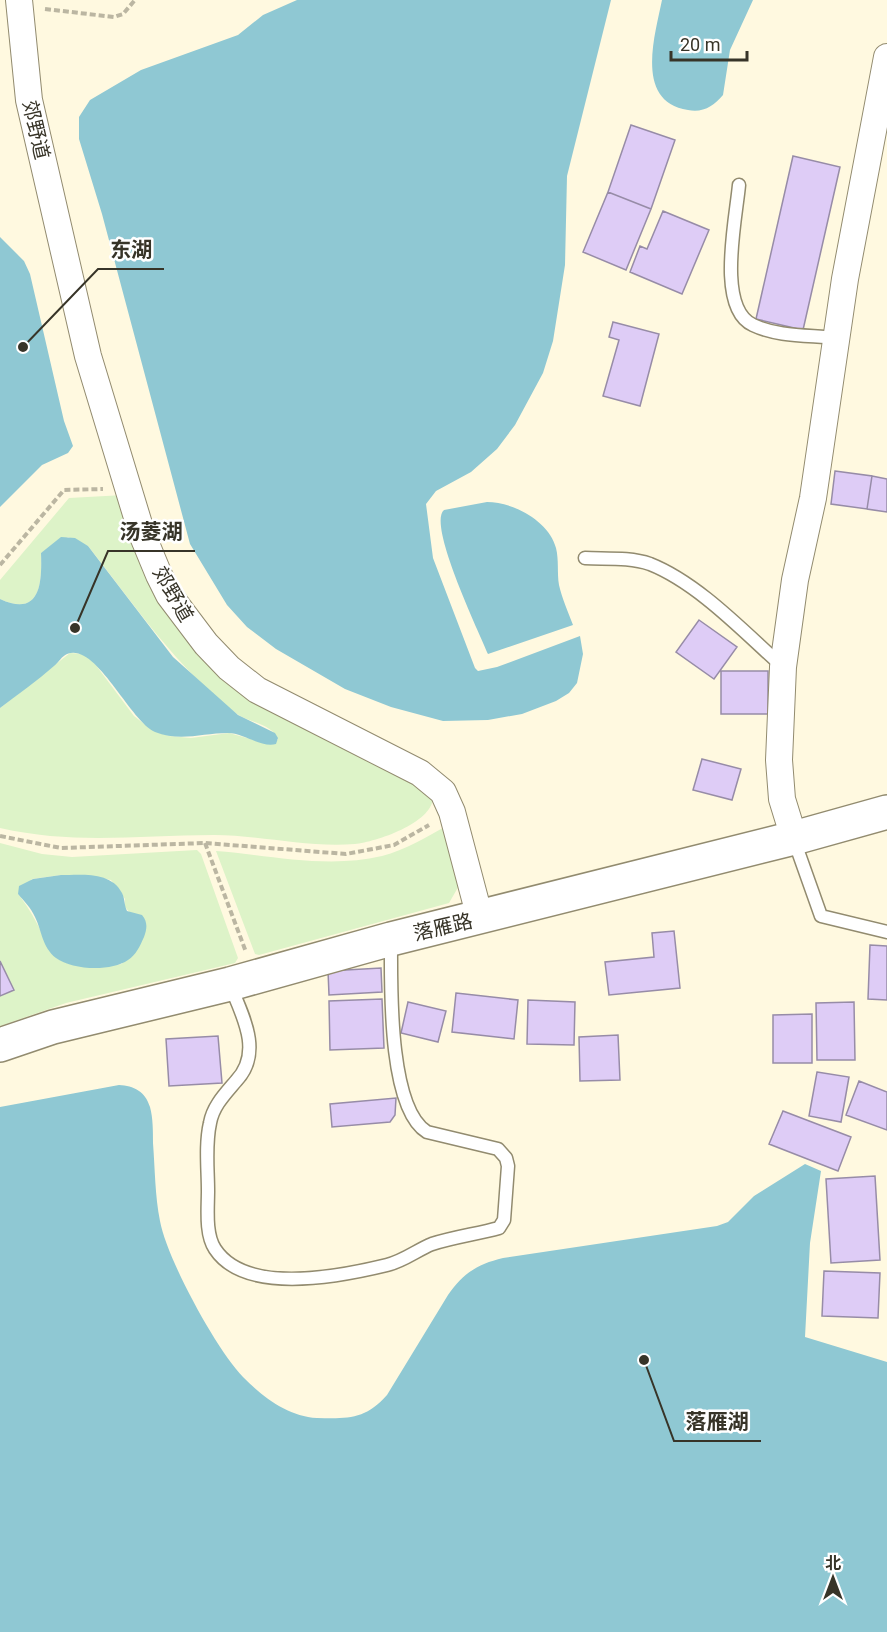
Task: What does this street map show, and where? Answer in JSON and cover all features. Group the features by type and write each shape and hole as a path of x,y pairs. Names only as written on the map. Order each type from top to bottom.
{"street":[{"name":"郊野道","path":"19,3 28,100 88,356 142,534 170,595 206,644 229,668 257,690 286,707 420,773 443,792 452,812 480,918"},
{"path":"794,838 782,799 779,760 783,667 795,580 813,498 836,338 868,147 887,57"},
{"name":"落雁路","path":"0,1045 53,1028 243,980 392,939 794,838 887,812"}],"lane":[{"path":"739,185 731,267 732,288 739,314 755,326 770,331 836,338"},
{"path":"585,558 636,561 666,572 719,611 783,667"},
{"path":"794,838 821,916 887,932"},
{"path":"243,980 243,1015 250,1051 246,1070 217,1104 210,1123 208,1216 215,1250 241,1270 278,1279 308,1278 387,1265 432,1244 499,1228 504,1220 508,1166 506,1158 498,1149 427,1132 412,1118 399,1073 391,1016 392,939"}],"path":[{"path":"19,3 114,16 128,10 135,0"},
{"path":"1,563 64,490 129,488"},
{"path":"0,836 61,848 204,843 320,853 363,852 394,845 452,812"},
{"path":"204,843 243,980"}],"green space":[{"path":"124,495 143,554 251,696 427,792 433,798 430,807 423,815 402,830 389,835 355,844 337,845 214,835 81,838 0,828 0,708 70,653 84,654 92,660 134,716 152,730 169,736 191,738 229,733 258,741 278,740 267,727 237,714 195,677 157,635 88,546 68,537 41,553 39,585 31,600 24,604 14,604 0,599 0,580 69,498"},
{"path":"448,825 460,884 449,903 259,955 255,954 216,851 299,860 361,860 399,850"},
{"path":"0,843 42,854 72,857 197,850 201,854 238,958 235,963 66,1003 0,1026","holes":["61,875 85,875 111,880 125,899 125,907 131,914 122,964 74,965 61,960 46,943 31,913 18,894 32,879"]}],"water":[{"path":"297,0 611,0 567,176 565,265 553,341 543,373 515,425 497,449 471,472 436,491 426,504 433,558 478,671 497,667 580,636 583,654 577,683 569,693 556,701 522,714 488,720 443,721 391,707 345,689 276,649 247,627 227,605 190,544 102,214 79,139 79,117 90,100 141,70 238,35 263,15"},
{"path":"662,0 753,0 730,50 723,95 708,108 693,111 671,104 660,94 654,81 653,48"},
{"path":"0,237 24,261 30,274 64,421 73,446 68,453 42,465 0,507"},
{"path":"487,502 518,509 546,529 556,548 559,585 573,625 488,654 456,579 442,535 441,519 444,510"},
{"path":"61,537 75,538 88,546 173,657 238,715 275,733 278,738 276,744 264,744 228,733 182,737 155,732 134,713 101,670 78,653 65,655 41,677 0,708 0,599 14,604 24,604 31,600 39,585 41,553"},
{"path":"61,875 95,876 111,881 122,893 127,911 142,915 146,923 146,931 136,953 131,958 121,964 92,968 63,962 51,954 33,914 18,894 19,886 33,879"},
{"path":"119,1085 138,1090 150,1107 160,1221 172,1257 194,1303 220,1346 243,1377 277,1405 306,1417 356,1416 372,1409 387,1395 448,1295 465,1275 486,1263 503,1258 717,1226 728,1222 754,1196 805,1164 821,1171 810,1243 805,1337 887,1362 887,1632 0,1632 0,1107"}],"building":[{"path":"631,125 675,140 651,209 608,192"},
{"path":"793,156 840,167 803,330 756,319"},
{"path":"608,192 651,209 626,270 583,252"},
{"path":"663,211 709,230 682,294 630,272 640,246 647,249"},
{"path":"613,322 659,334 640,406 603,396 619,340 609,337"},
{"path":"835,471 872,476 867,509 831,504"},
{"path":"872,476 887,479 887,512 867,509"},
{"path":"699,620 737,647 714,679 676,652"},
{"path":"721,671 768,671 768,714 721,714"},
{"path":"702,759 741,769 732,800 693,790"},
{"path":"674,931 680,988 609,995 605,962 654,957 652,933"},
{"path":"870,945 887,946 887,1000 868,999"},
{"path":"0,961 14,990 0,996"},
{"path":"381,968 382,992 329,995 328,971"},
{"path":"456,993 518,1000 514,1039 452,1032"},
{"path":"382,999 384,1048 330,1050 329,1001"},
{"path":"528,1000 575,1002 574,1045 527,1044"},
{"path":"408,1002 446,1011 438,1042 401,1033"},
{"path":"854,1002 855,1060 817,1060 816,1003"},
{"path":"812,1014 812,1063 773,1063 773,1015"},
{"path":"618,1035 620,1080 580,1081 579,1037"},
{"path":"218,1036 222,1083 169,1086 166,1039"},
{"path":"817,1072 849,1077 841,1122 809,1116"},
{"path":"859,1081 887,1092 887,1130 846,1115"},
{"path":"396,1098 395,1115 390,1122 332,1127 330,1104"},
{"path":"783,1111 851,1137 838,1171 769,1144"},
{"path":"875,1176 880,1260 831,1263 826,1179"},
{"path":"824,1271 880,1273 878,1318 822,1316"}],"place":[{"name":"东湖","path":"23,347"},
{"name":"汤菱湖","path":"75,628"},
{"name":"落雁湖","path":"644,1360"}]}
